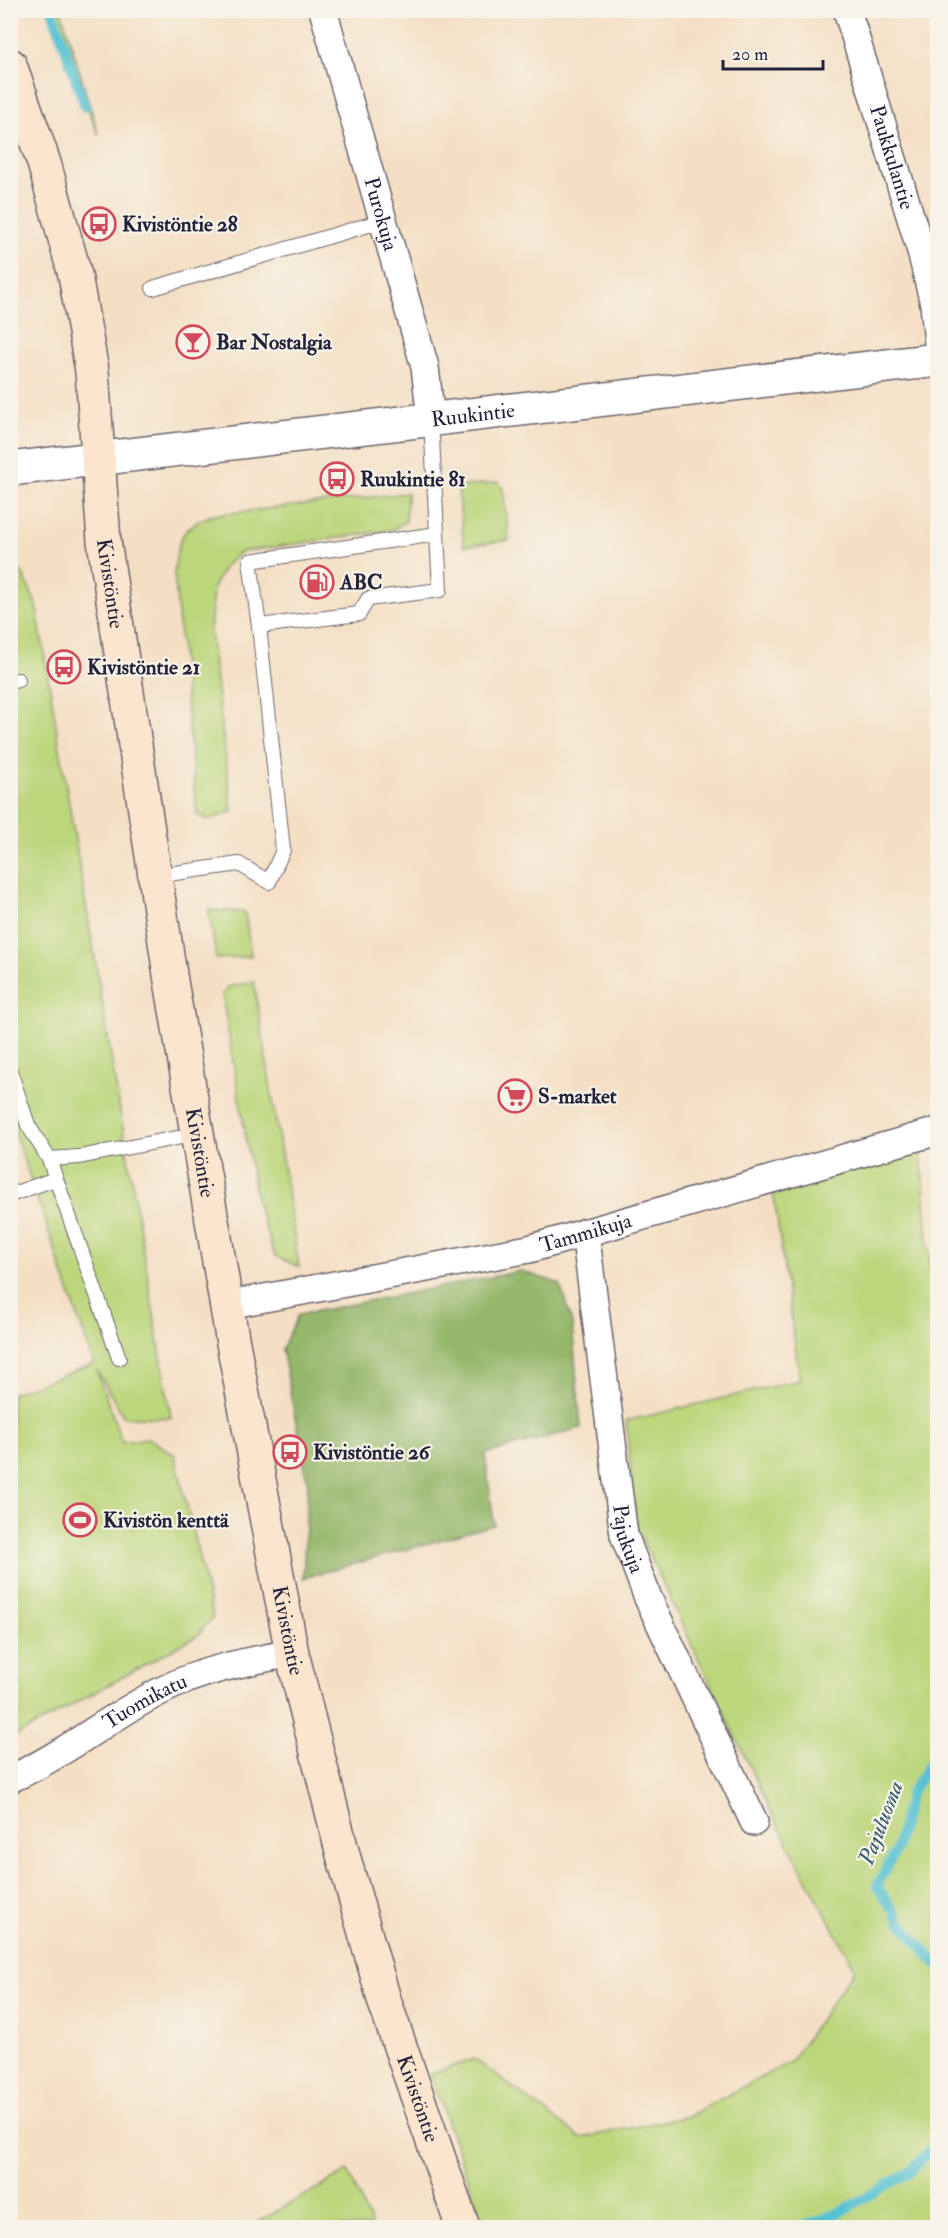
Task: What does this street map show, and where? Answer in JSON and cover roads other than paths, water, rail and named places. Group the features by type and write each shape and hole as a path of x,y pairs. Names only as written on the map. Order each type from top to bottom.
{"main road":[{"name":"Kivistöntie","path":"10,65 44,163 75,275 92,372 104,541 154,876 227,1305 292,1653 343,1855 385,2003 463,2228"}],"street":[{"name":"Purokuja","path":"323,10 425,367 431,419"},
{"name":"Paukkulantie","path":"847,10 921,251 934,304 938,343"},
{"name":"Ruukintie","path":"10,469 938,360"},
{"name":"Tammikuja","path":"227,1305 529,1249 938,1131"},
{"name":"Pajukuja","path":"585,1232 624,1535 648,1598 754,1822"},
{"name":"Tuomikatu","path":"10,1779 86,1738 165,1688 238,1663 292,1653"}],"lane":[{"path":"153,288 382,221"},
{"path":"259,626 359,614 368,599 440,590 431,419"},
{"path":"154,876 239,864 269,882 283,850 250,561 437,534"},
{"path":"10,1071 28,1125 49,1159 119,1358"},
{"path":"49,1159 79,1157 197,1134"},
{"path":"10,1195 55,1179"}],"waterway":[{"path":"52,10 85,107"},
{"name":"Pajuluoma","path":"938,1751 910,1794 896,1850 877,1886 906,1929 938,1966"},
{"name":"Pajuluoma","path":"801,2228 840,2212 910,2172 938,2142"}],"place":[{"name":"Kivistöntie 28","path":"99,224"},
{"name":"Bar Nostalgia","path":"193,342"},
{"name":"Ruukintie 81","path":"337,479"},
{"name":"ABC","path":"317,582"},
{"name":"Kivistöntie 21","path":"64,667"},
{"name":"S-market","path":"515,1096"},
{"name":"Kivistöntie 26","path":"290,1452"},
{"name":"Kivistön kenttä","path":"80,1520"}]}
